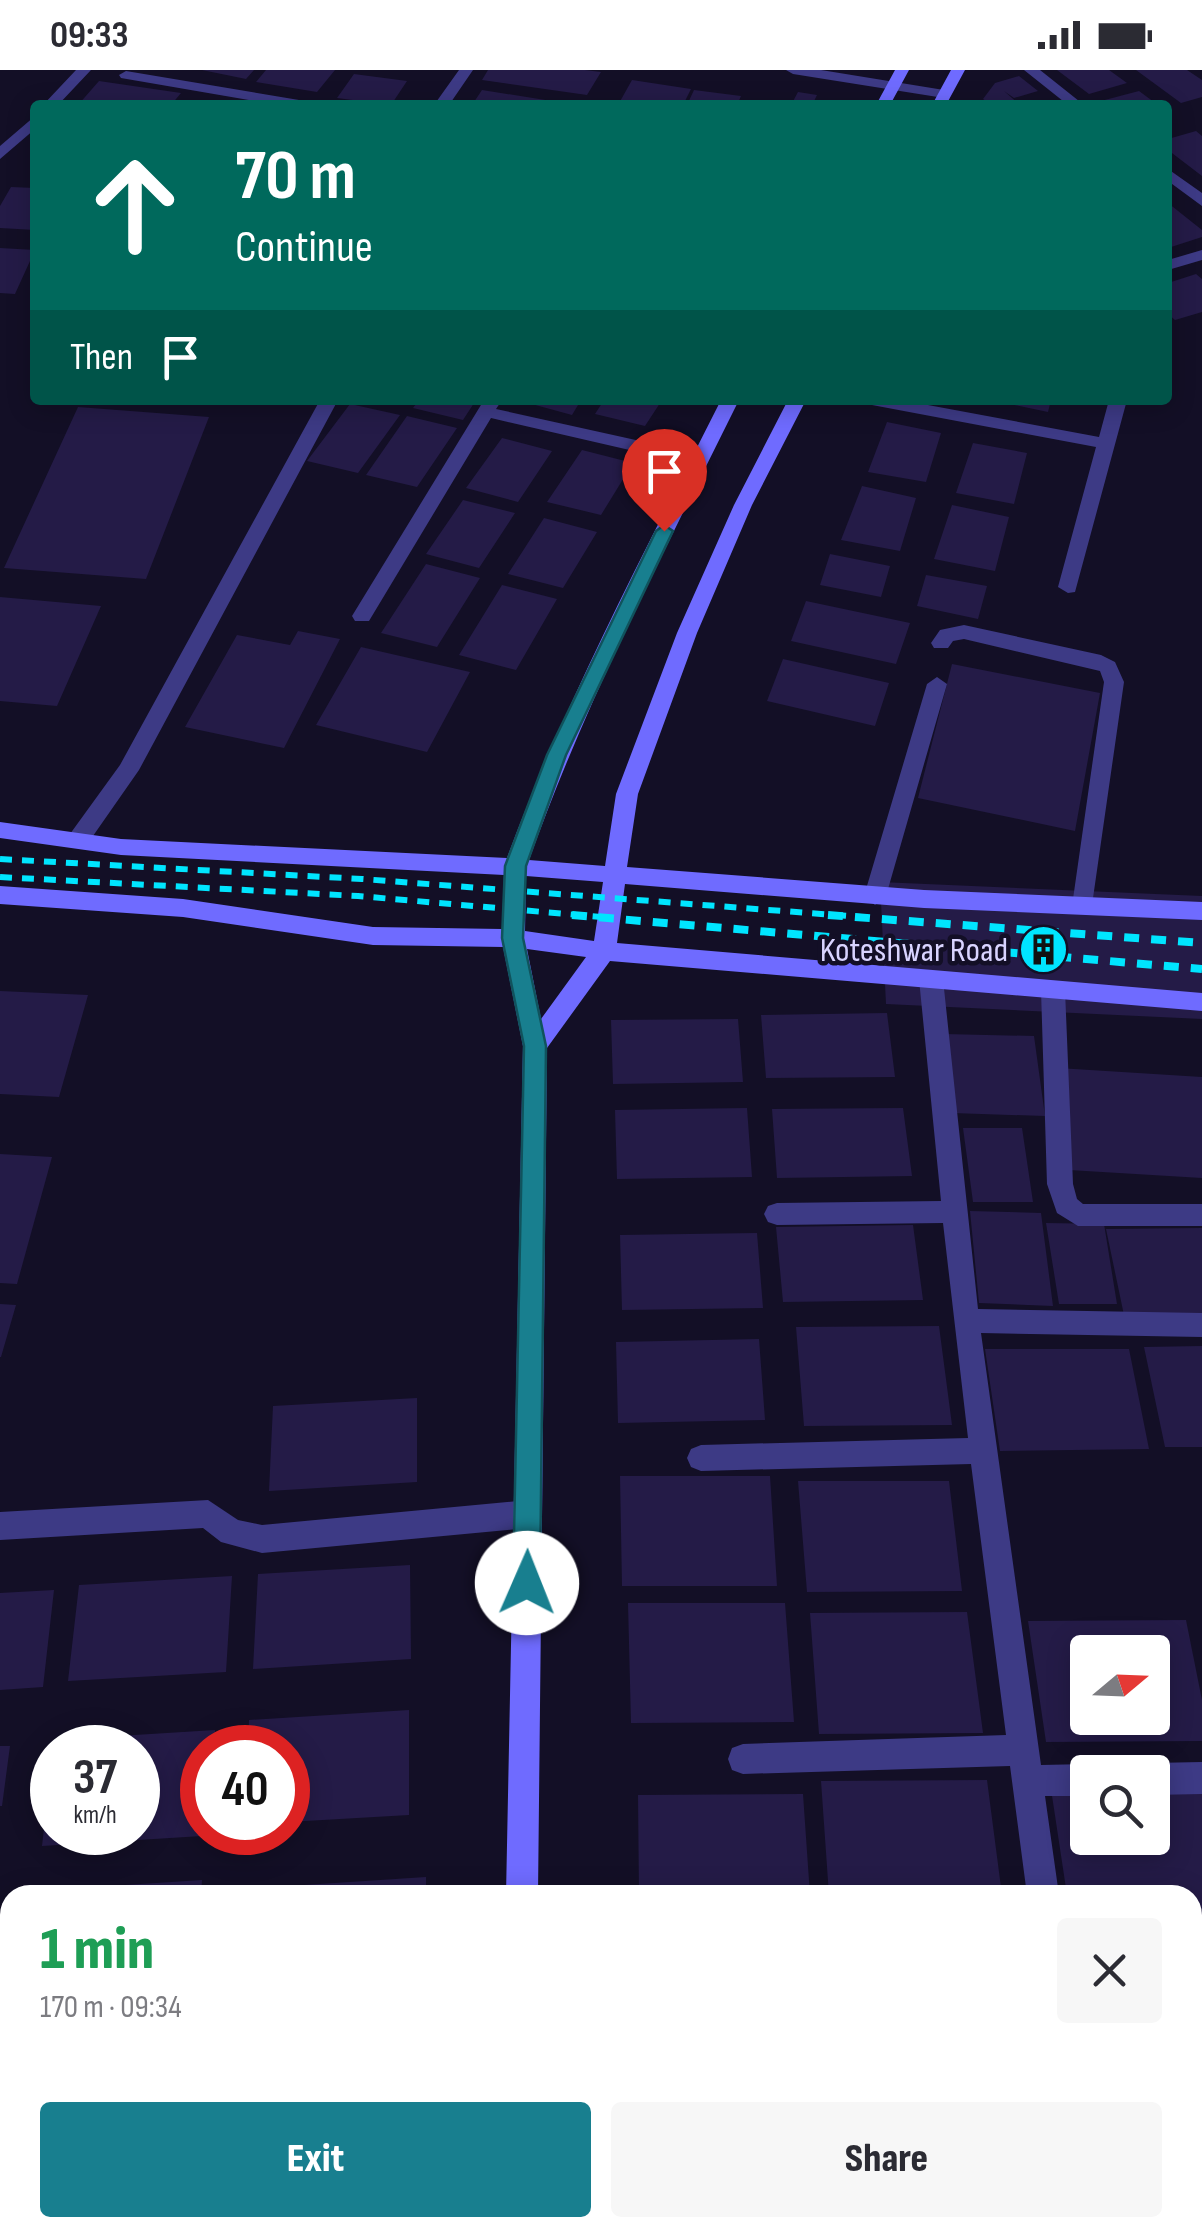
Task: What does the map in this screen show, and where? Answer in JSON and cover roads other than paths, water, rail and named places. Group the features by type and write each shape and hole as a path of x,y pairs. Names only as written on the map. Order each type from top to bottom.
{"street":[{"path":"55,100 84,70"},
{"path":"445,100 466,70"},
{"path":"793,70 894,85 942,100 958,70"},
{"path":"886,100 902,70"},
{"path":"1031,70 1070,100"},
{"path":"126,75 275,100"},
{"path":"207,100 216,90"},
{"path":"0,154 30,126"},
{"path":"1172,177 1202,201"},
{"path":"1172,264 1202,254"},
{"path":"78,840 128,770 325,405"},
{"path":"522,1885 535,1046 512,938 516,866 556,755 594,672 728,405"},
{"path":"535,1046 604,951 627,794 687,633 744,504 794,405"},
{"path":"899,405 1104,443"},
{"path":"1068,587 1116,405"},
{"path":"362,616 490,406 700,460"},
{"path":"941,643 947,635 964,632 1094,660 1108,667 1114,682 1083,906"},
{"path":"875,896 937,684"},
{"path":"0,830 120,847 516,866 875,896 1202,911"},
{"path":"0,895 183,908 373,936 512,938 604,951 1202,1002"},
{"path":"932,979 966,1321 1042,1885"},
{"path":"1053,990 1060,1184 1066,1205 1078,1215 1202,1215"},
{"path":"777,1214 954,1212"},
{"path":"966,1321 1202,1325"},
{"path":"701,1458 984,1451"},
{"path":"0,1526 208,1514 231,1532 262,1539 528,1514"},
{"path":"743,1759 1026,1765 1070,1776"},
{"path":"1170,1779 1202,1778"}],"railway":[{"path":"0,859 362,879 861,917"},
{"path":"0,877 358,896 601,917"},
{"path":"572,915 1202,969"},
{"path":"828,915 1202,943"}],"place":[{"name":"Koteshwar Road","path":"1043,950"}]}
